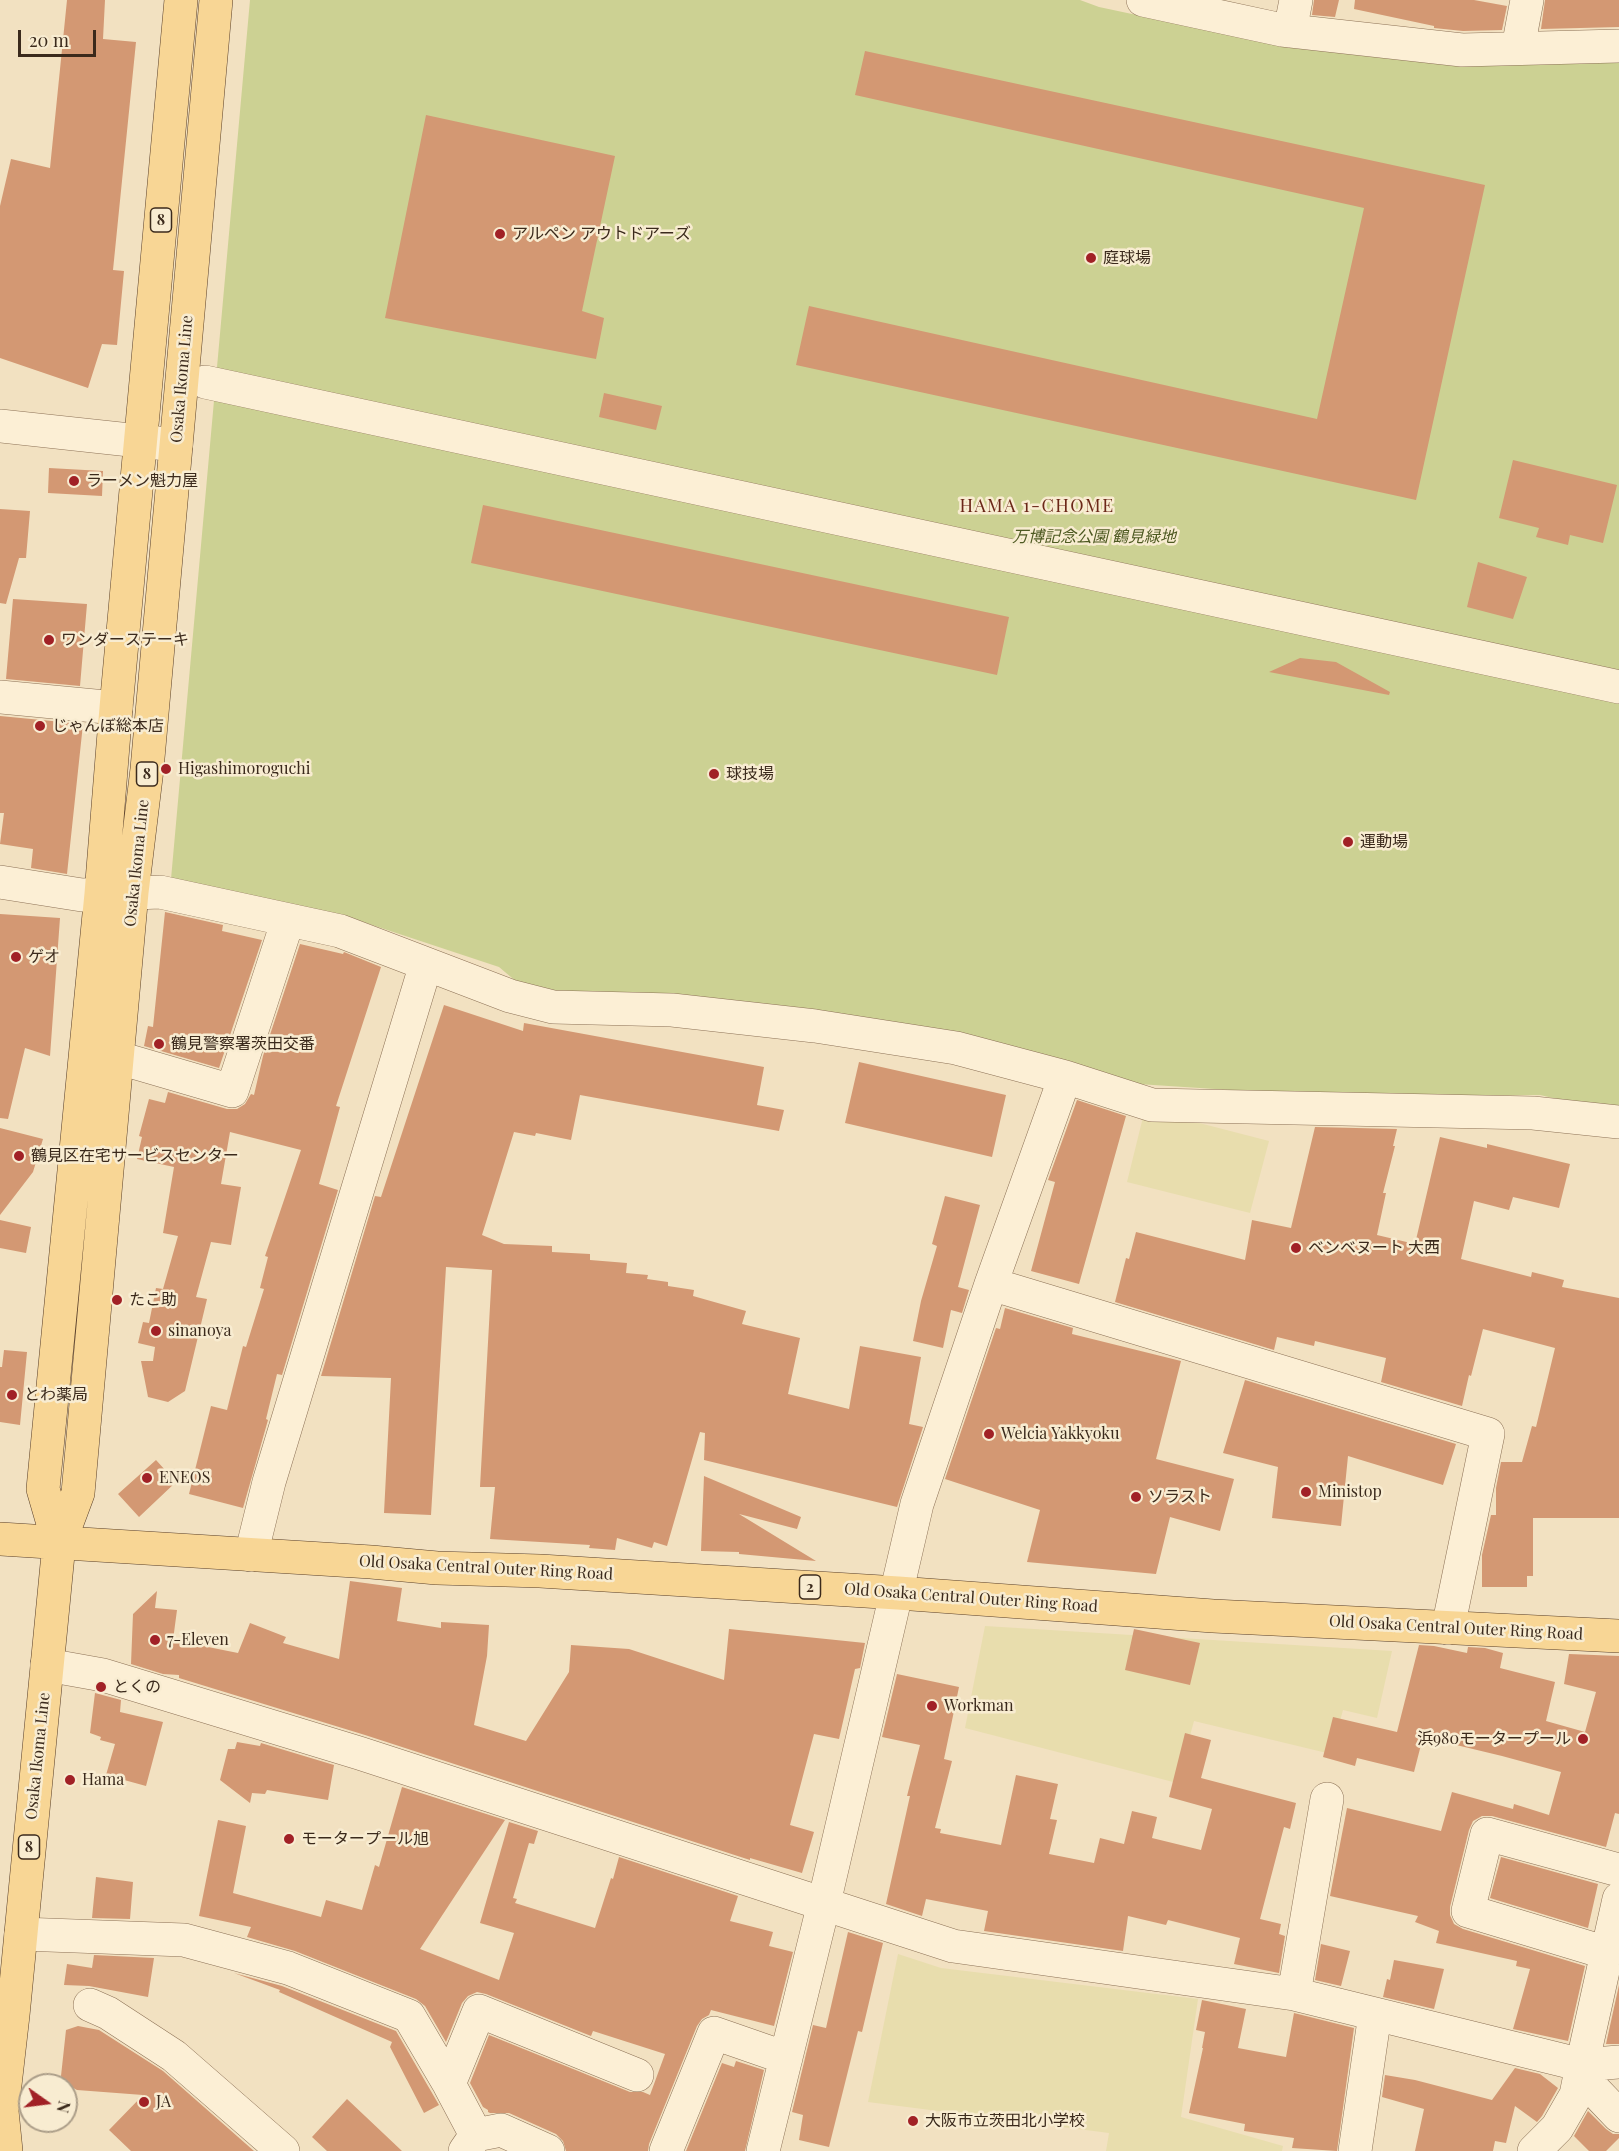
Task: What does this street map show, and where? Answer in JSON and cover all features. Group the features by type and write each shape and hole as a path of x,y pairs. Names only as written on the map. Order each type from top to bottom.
{"main road":[{"name":"Osaka Ikoma Line","path":"6,2151 1,2114 7,2015 21,1935 58,1544 78,1493 119,1058 116,708 181,0"},
{"name":"Osaka Ikoma Line","path":"58,1544 43,1490 116,893 147,769 216,0"},
{"name":"Old Osaka Central Outer Ring Road","path":"0,1539 437,1568 540,1571 898,1593 1213,1616 1619,1636"},
{"path":"1,2114 26,2151"}],"street":[{"path":"1143,0 1293,16 1462,50 1619,46"},
{"path":"1518,48 1527,0"},
{"path":"205,382 1619,687"},
{"path":"0,426 176,445"},
{"path":"0,697 116,708"},
{"path":"0,882 82,895 160,892 340,931 510,996 553,1007 672,1010 815,1026 956,1048 1065,1077 1152,1105 1533,1113 1619,1122"},
{"path":"119,1058 232,1090 288,920"},
{"path":"251,1555 269,1482 426,964"},
{"path":"763,2151 825,1903 917,1504 991,1284 1065,1077"},
{"path":"991,1284 1488,1434 1448,1628"},
{"path":"47,1665 104,1675 359,1753 953,1946 1294,1994 1581,2070 1619,2062"},
{"path":"1294,1994 1327,1799"},
{"path":"1607,1953 1468,1911 1487,1834 1619,1870"},
{"path":"1534,2151 1557,2128 1576,2095 1619,1899"},
{"path":"21,1935 184,1940 288,1968 410,2016 449,2084 470,2143 501,2130 548,2151"},
{"path":"90,2005 108,2013 174,2056 283,2151"},
{"path":"449,2084 479,2011 637,2075"},
{"path":"1355,2151 1375,2014"},
{"path":"666,2151 714,2033 786,2058"},
{"path":"1581,2070 1619,2115"}],"shaded area":[{"path":"1145,1109 1269,1141 1250,1213 1127,1182"},
{"path":"985,1626 1392,1651 1377,1718 1343,1710 1331,1754 1194,1721 1177,1783 965,1728"},
{"path":"898,1954 941,1968 1198,1999 1181,2117 1283,2146 1282,2151 1106,2151 1109,2133 868,2102"}],"green space":[{"name":"万博記念公園 鶴見緑地","path":"250,0 1080,0 1099,7 1278,45 1619,61 1619,1113 1540,1095 1338,1097 1138,1084 881,1021 633,992 562,996 524,988 499,967 351,918 171,879"}],"building":[{"path":"67,0 105,0 103,39 136,42 113,270 124,271 117,345 102,344 88,388 0,358 0,206 11,159 50,168"},
{"path":"1314,0 1339,0 1335,17 1312,15"},
{"path":"1355,0 1474,0 1507,6 1502,30 1463,31 1434,28 1434,26 1354,9"},
{"path":"1545,0 1619,0 1619,27 1541,29"},
{"path":"865,51 1485,185 1416,500 796,365 809,306 1317,419 1364,208 855,95"},
{"name":"アルペン アウトドアーズ","path":"426,115 615,156 582,311 604,318 596,359 385,318"},
{"path":"604,393 662,406 656,430 599,417"},
{"path":"1513,460 1617,485 1603,543 1570,535 1568,545 1536,537 1539,528 1499,518"},
{"path":"49,468 103,471 102,496 48,493"},
{"path":"483,505 1009,617 997,675 471,563"},
{"path":"0,509 30,511 26,558 19,558 6,604 0,603"},
{"path":"1478,562 1527,577 1513,619 1467,607"},
{"path":"13,599 87,604 80,686 6,679"},
{"path":"1300,658 1336,662 1390,692 1389,695 1269,672"},
{"path":"0,716 83,724 67,874 31,868 33,849 0,844 4,813 0,813"},
{"path":"165,912 223,925 222,931 262,940 219,1068 144,1046 148,1026 153,1027"},
{"path":"0,914 60,918 50,1056 25,1048 8,1119 0,1118"},
{"path":"300,944 343,954 344,952 381,967 336,1106 340,1107 319,1184 338,1190 282,1375 277,1374 266,1419 268,1420 243,1508 189,1494 211,1406 227,1410 243,1346 246,1347 264,1289 260,1288 268,1257 265,1256 301,1150 230,1132 221,1184 241,1187 231,1245 211,1242 196,1297 207,1299 185,1391 168,1402 148,1397 141,1361 153,1361 155,1347 138,1343 143,1322 149,1323 156,1288 163,1289 178,1236 163,1233 174,1167 137,1159 142,1137 139,1136 149,1099 165,1103 168,1092 227,1109 237,1109 245,1104 251,1094 254,1095 263,1056"},
{"path":"444,1005 523,1031 524,1023 764,1067 757,1105 784,1110 779,1131 580,1095 571,1140 536,1133 535,1136 514,1132 482,1235 504,1244 552,1246 552,1252 590,1254 590,1260 627,1263 626,1273 648,1275 647,1279 668,1282 668,1286 694,1290 693,1296 746,1311 742,1324 800,1338 788,1394 849,1409 860,1346 921,1357 909,1424 923,1427 897,1507 704,1460 705,1433 700,1432 667,1546 654,1542 652,1548 617,1538 615,1550 589,1548 590,1545 490,1539 495,1487 480,1487 492,1270 446,1267 431,1515 384,1513 391,1378 321,1376 375,1196 381,1197"},
{"path":"859,1062 1006,1095 992,1157 845,1123"},
{"path":"1077,1100 1126,1116 1079,1284 1031,1271 1055,1182 1048,1180"},
{"path":"1315,1127 1397,1129 1383,1193 1386,1193 1377,1235 1415,1244 1440,1137 1487,1148 1487,1144 1570,1164 1559,1208 1513,1197 1509,1210 1474,1201 1461,1259 1531,1277 1532,1272 1564,1280 1562,1287 1619,1298 1619,1518 1533,1518 1533,1576 1527,1576 1527,1587 1482,1587 1482,1555 1491,1515 1496,1515 1496,1488 1501,1462 1522,1462 1532,1426 1536,1427 1555,1348 1483,1329 1462,1406 1381,1382 1386,1358 1315,1341 1314,1346 1277,1337 1274,1350 1115,1302 1126,1258 1129,1259 1136,1232 1245,1260 1252,1220 1291,1228"},
{"name":"鶴見区在宅サービスセンター","path":"0,1128 43,1139 33,1172 0,1215"},
{"path":"945,1196 980,1205 958,1287 969,1290 962,1313 951,1310 943,1348 913,1341 921,1301 937,1246 932,1244"},
{"path":"0,1220 31,1227 26,1253 0,1248"},
{"path":"1005,1308 1073,1328 1072,1334 1181,1361 1156,1459 1234,1479 1220,1531 1170,1517 1156,1574 1027,1562 1040,1510 945,1479 996,1328 1000,1329"},
{"name":"とわ薬局","path":"4,1350 27,1352 20,1425 0,1422 0,1367 2,1367"},
{"path":"1245,1380 1456,1444 1443,1485 1348,1456 1341,1526 1272,1518 1278,1467 1223,1453"},
{"path":"156,1460 176,1482 139,1517 118,1494"},
{"path":"704,1476 801,1517 797,1529 739,1514 816,1561 739,1554 739,1552 701,1551"},
{"path":"350,1581 402,1588 397,1621 441,1628 441,1622 489,1625 487,1656 474,1725 526,1741 569,1672 571,1645 629,1649 724,1680 729,1629 865,1643 860,1668 855,1669 839,1739 814,1734 790,1825 814,1832 802,1873 750,1858 750,1860 365,1735 179,1678 179,1675 163,1674 131,1664 133,1614 157,1591 155,1608 177,1610 173,1640 238,1653 250,1623 286,1637 283,1643 339,1659"},
{"path":"1134,1629 1200,1643 1190,1685 1125,1670"},
{"path":"1419,1645 1467,1653 1468,1647 1485,1648 1503,1653 1500,1668 1555,1682 1546,1721 1585,1732 1596,1692 1564,1684 1569,1654 1619,1656 1619,1814 1615,1813 1606,1847 1492,1816 1482,1816 1473,1821 1469,1830 1450,1907 1450,1915 1454,1924 1463,1929 1585,1966 1568,2041 1513,2029 1530,1969 1516,1966 1517,1961 1436,1943 1439,1931 1415,1922 1418,1916 1330,1896 1347,1808 1441,1831 1452,1792 1513,1809 1514,1804 1549,1815 1561,1772 1502,1756 1423,1737 1414,1772 1357,1758 1355,1766 1323,1757 1333,1717 1397,1732"},
{"path":"897,1674 959,1687 944,1759 952,1761 935,1828 941,1829 940,1833 1001,1845 1016,1775 1058,1784 1050,1819 1057,1820 1049,1854 1094,1863 1100,1838 1124,1844 1132,1811 1157,1817 1152,1838 1201,1850 1212,1809 1169,1797 1185,1733 1211,1740 1201,1778 1296,1803 1290,1829 1284,1827 1260,1919 1281,1924 1279,1934 1285,1936 1279,1973 1234,1964 1240,1938 1168,1920 1166,1925 1128,1916 1123,1951 984,1931 988,1911 926,1899 922,1916 886,1904 910,1796 907,1796 920,1745 882,1737"},
{"path":"95,1693 121,1700 120,1712 163,1722 146,1786 106,1775 115,1744 100,1740 101,1737 90,1733"},
{"path":"237,1742 260,1746 261,1743 334,1765 328,1800 267,1790 265,1794 252,1793 250,1803 220,1780 228,1749 235,1749"},
{"path":"402,1787 505,1820 420,1949 499,1980 514,1933 480,1923 509,1822 538,1831 534,1844 529,1843 513,1898 517,1899 515,1903 595,1928 619,1857 738,1896 730,1921 773,1932 769,1946 793,1952 774,2026 711,2010 697,2026 648,2151 566,2151 563,2141 556,2134 509,2113 490,2113 483,2107 470,2083 489,2035 630,2092 643,2092 650,2095 665,2054 593,2031 591,2036 477,1992 468,1996 462,2003 446,2042 425,2006 416,1999 295,1951 247,1937 251,1927 199,1916 218,1820 246,1826 233,1893 321,1917 326,1900 362,1910 375,1865 379,1867"},
{"path":"1501,1857 1598,1884 1588,1928 1490,1898"},
{"path":"96,1877 133,1882 130,1919 92,1918"},
{"path":"848,1932 883,1943 862,2032 858,2031 829,2147 799,2140 803,2115 792,2112 813,2025 826,2028"},
{"path":"1321,1944 1350,1951 1341,1986 1315,1980"},
{"path":"94,1955 154,1958 148,1997 89,1986 64,1985 67,1964 92,1968"},
{"path":"1394,1960 1444,1969 1434,2009 1383,1997 1387,1979 1390,1980"},
{"path":"234,1973 282,1986 396,2031 439,2105 424,2113 390,2047 392,2042 279,1992 280,1990"},
{"path":"1619,1985 1619,2044 1606,2044"},
{"path":"1202,2000 1246,2009 1238,2048 1286,2057 1294,2013 1354,2028 1337,2151 1292,2148 1294,2138 1244,2131 1245,2124 1189,2113 1205,2032 1196,2030"},
{"path":"78,2026 99,2030 163,2071 254,2151 131,2151 109,2130 143,2095 78,2090 78,2073 61,2073 66,2030"},
{"path":"736,2061 764,2070 745,2151 686,2151 722,2063 734,2067"},
{"path":"1515,2068 1540,2074 1558,2088 1537,2122 1515,2106 1506,2143 1495,2141 1493,2151 1415,2151 1424,2109 1382,2097 1385,2075 1415,2080 1492,2100"},
{"path":"347,2099 402,2151 327,2151 312,2137"},
{"path":"1588,2111 1606,2129 1613,2134 1619,2134 1619,2138 1606,2151 1589,2151 1574,2136"}],"place":[{"name":"アルペン アウトドアーズ","path":"500,234"},
{"name":"庭球場","path":"1091,258"},
{"name":"ラーメン魁力屋","path":"74,481"},
{"name":"ワンダーステーキ","path":"49,640"},
{"name":"じゃんぼ総本店","path":"40,726"},
{"name":"Higashimoroguchi","path":"166,769"},
{"name":"球技場","path":"714,774"},
{"name":"運動場","path":"1348,842"},
{"name":"ゲオ","path":"16,957"},
{"name":"鶴見警察署茨田交番","path":"159,1044"},
{"name":"鶴見区在宅サービスセンター","path":"19,1156"},
{"name":"ベンベヌート 大西","path":"1296,1248"},
{"name":"たこ助","path":"117,1300"},
{"name":"sinanoya","path":"156,1331"},
{"name":"とわ薬局","path":"12,1395"},
{"name":"Welcia Yakkyoku","path":"989,1434"},
{"name":"ENEOS","path":"147,1478"},
{"name":"Ministop","path":"1306,1492"},
{"name":"ソラスト","path":"1136,1497"},
{"name":"7-Eleven","path":"155,1640"},
{"name":"とくの","path":"101,1687"},
{"name":"Workman","path":"932,1706"},
{"name":"浜980モータープール","path":"1583,1739"},
{"name":"Hama","path":"70,1780"},
{"name":"モータープール旭","path":"289,1839"},
{"name":"JA","path":"144,2102"},
{"name":"大阪市立茨田北小学校","path":"913,2121"}],"district":[{"name":"HAMA 1-CHOME","path":"1037,506"}]}
